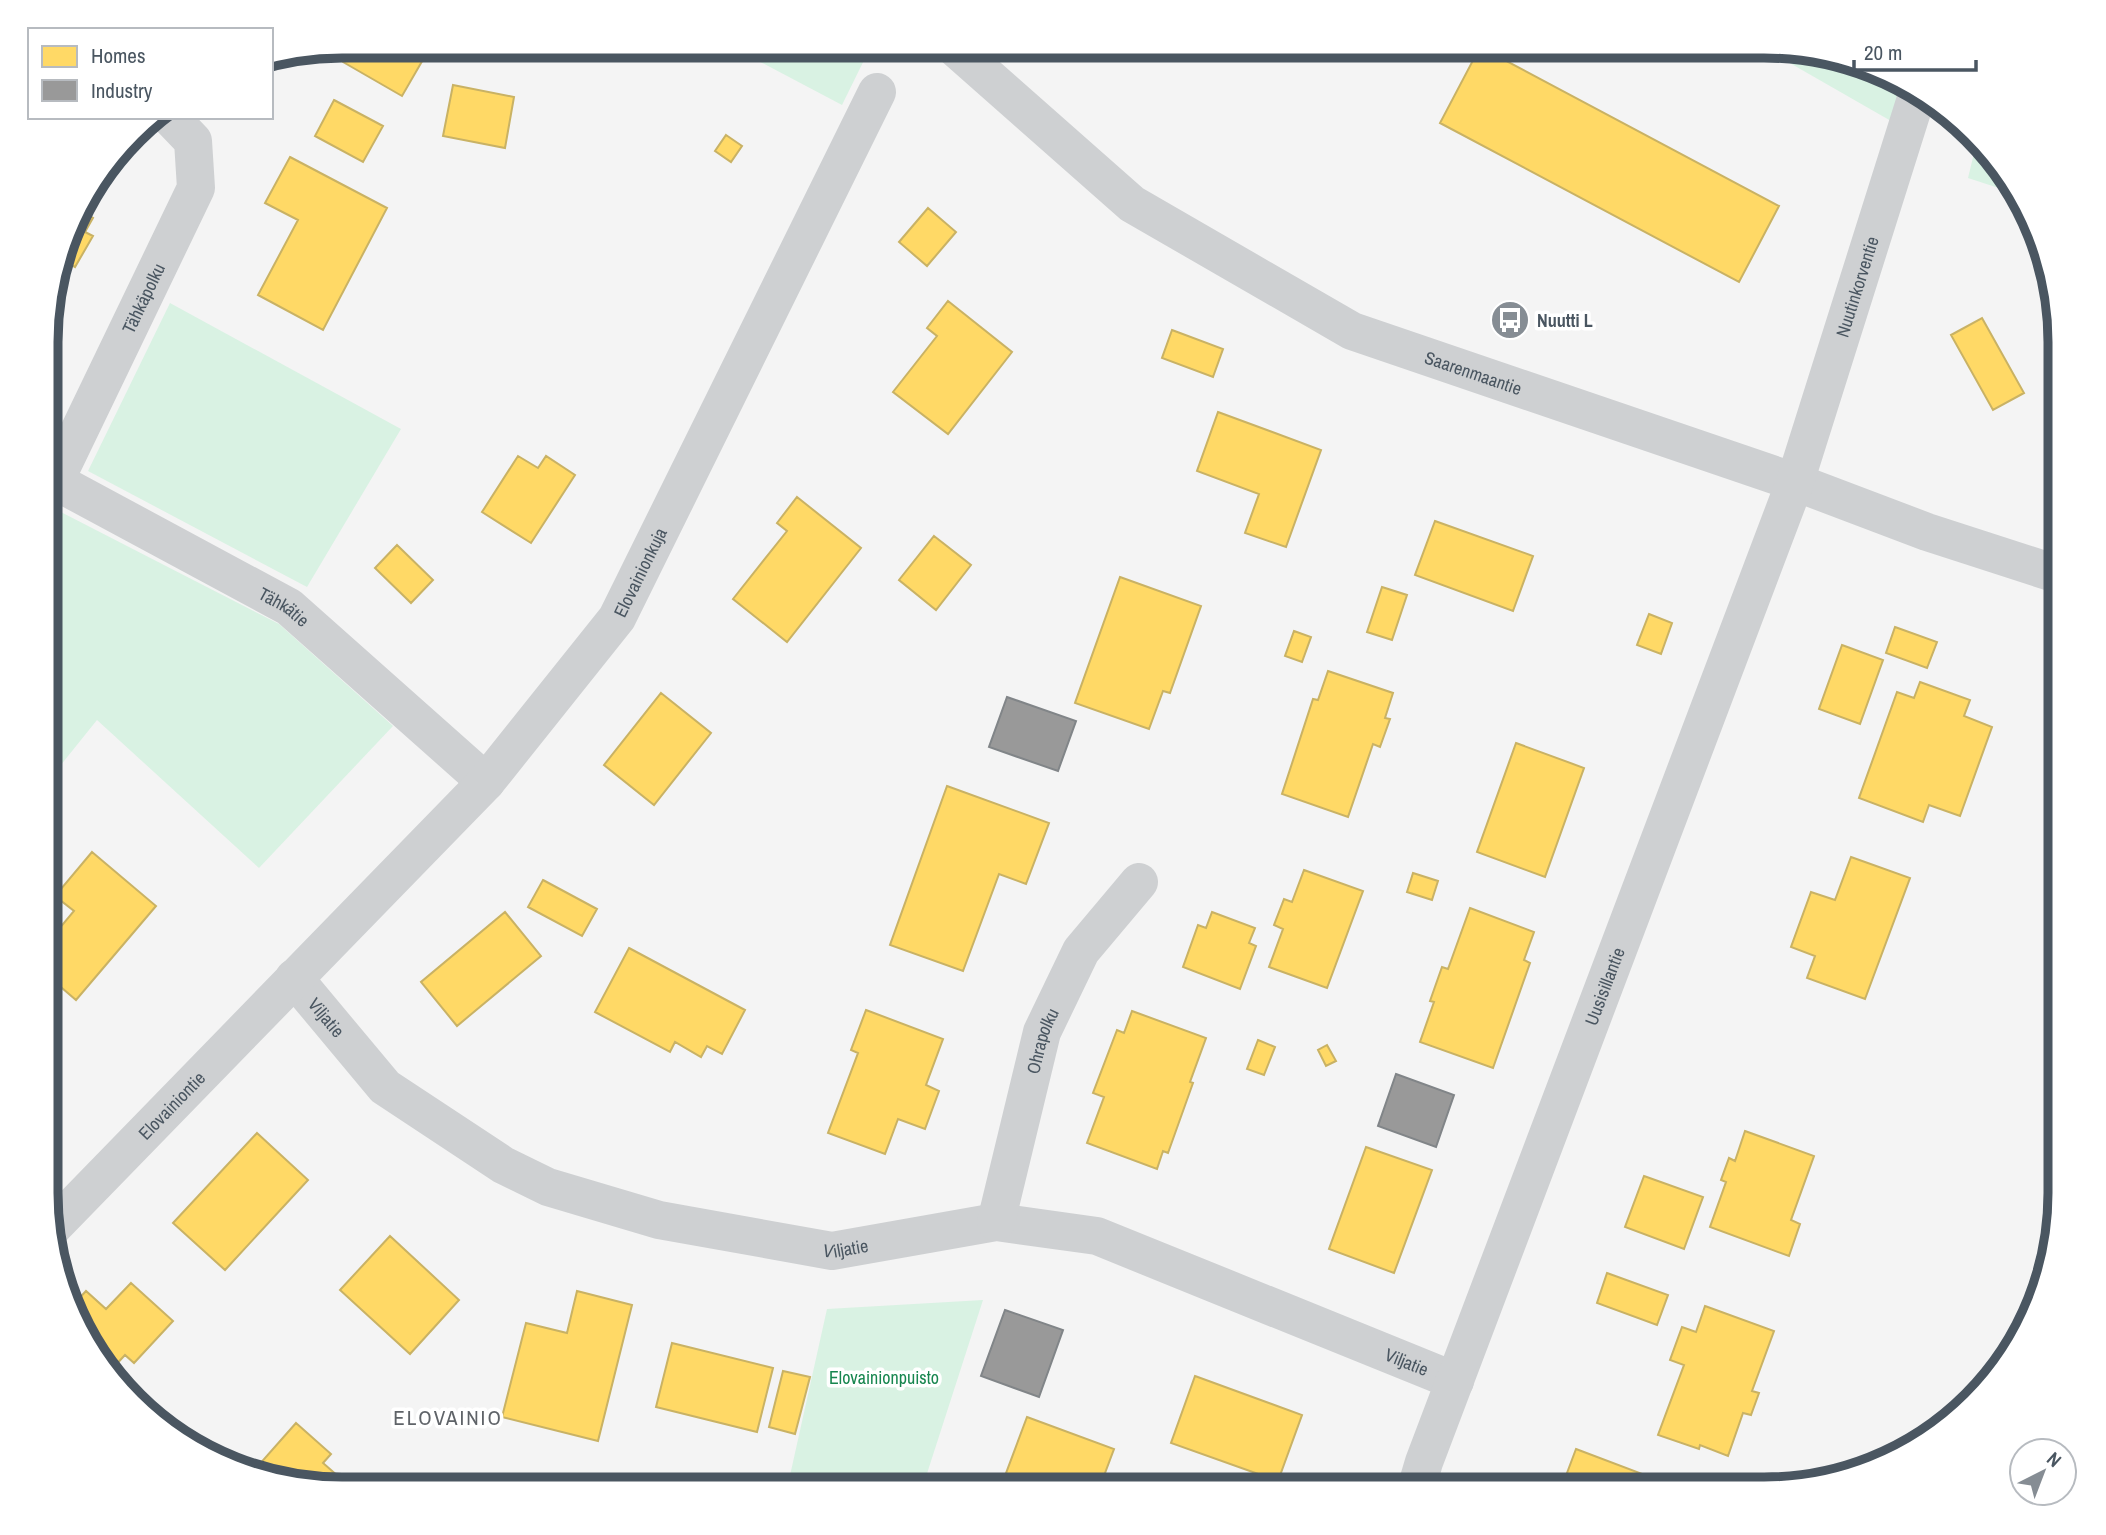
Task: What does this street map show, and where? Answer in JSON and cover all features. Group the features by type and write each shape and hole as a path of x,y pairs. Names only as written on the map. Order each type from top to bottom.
{"street":[{"name":"Saarenmaantie","path":"967,58 1132,204 1352,331 1795,482 1927,533 2048,571"},
{"name":"Elovainionkuja","path":"294,978 486,782 617,618 877,92"},
{"name":"Nuutinkorventie","path":"1795,482 1915,102"},
{"name":"Tähkäpolku","path":"58,472 196,188 193,141 172,119"},
{"name":"Uusisillantie","path":"1420,1477 1795,482"},
{"name":"Tähkätie","path":"58,487 289,607 486,782"},
{"name":"Ohrapolku","path":"996,1222 1042,1032 1081,951 1139,881"},
{"name":"Viljatie","path":"294,978 385,1087 503,1165 548,1187 659,1220 832,1251 996,1222 1097,1236 1455,1381"},
{"name":"Elovainiontie","path":"59,1221 294,978"}],"green space":[{"path":"753,58 865,58 842,105"},
{"path":"1781,58 1838,67 1873,79 1900,92 1891,121"},
{"path":"1975,151 2003,190 1968,178"},
{"path":"170,303 401,429 307,587 88,471"},
{"path":"58,511 279,624 393,726 259,868 97,720 58,769"},
{"name":"Elovainionpuisto","path":"983,1300 926,1477 790,1477 827,1309"}],"building: Homes":[{"path":"346,58 424,58 402,96 343,62"},
{"path":"1474,58 1501,58 1779,206 1739,282 1440,123"},
{"path":"453,85 514,97 505,148 443,136"},
{"path":"334,100 383,126 363,162 315,136"},
{"path":"726,135 742,146 731,162 715,151"},
{"path":"290,157 387,208 323,330 258,295 298,220 265,203"},
{"path":"928,208 956,232 927,266 899,242"},
{"path":"88,215 93,218 85,232 93,236 75,267 69,263"},
{"path":"948,301 1012,352 948,434 893,392 937,336 927,328"},
{"path":"1982,318 2024,393 1993,410 1951,335"},
{"path":"1172,330 1223,349 1213,377 1162,358"},
{"path":"1218,412 1321,450 1286,547 1245,533 1259,494 1197,471"},
{"path":"518,456 538,468 546,456 575,475 531,543 482,512"},
{"path":"797,497 861,548 787,642 733,599 787,531 777,523"},
{"path":"1435,521 1533,556 1513,611 1415,575"},
{"path":"934,536 971,565 936,610 899,580"},
{"path":"397,545 433,580 411,603 375,568"},
{"path":"1120,577 1201,606 1170,693 1163,691 1149,729 1075,703"},
{"path":"1382,587 1407,595 1392,640 1367,632"},
{"path":"1649,614 1672,623 1661,654 1637,645"},
{"path":"1895,627 1937,642 1927,668 1886,653"},
{"path":"1294,631 1311,637 1302,662 1285,656"},
{"path":"1842,645 1883,660 1860,724 1819,709"},
{"path":"1328,671 1393,693 1385,718 1390,719 1380,747 1373,744 1348,817 1282,794 1313,699 1318,700"},
{"path":"1920,682 1970,700 1964,716 1992,727 1960,816 1929,805 1923,822 1859,798 1897,692 1914,698"},
{"path":"661,693 711,733 654,805 604,765"},
{"path":"1516,743 1584,768 1545,877 1477,852"},
{"path":"947,786 1049,823 1026,884 999,874 963,971 890,945"},
{"path":"92,852 156,906 76,1000 58,985 58,930 74,911 58,898 58,892"},
{"path":"1851,857 1910,878 1865,999 1807,978 1815,956 1791,947 1811,892 1835,900"},
{"path":"1304,870 1363,891 1327,988 1269,967 1283,929 1274,925 1284,899 1292,902"},
{"path":"1413,873 1438,881 1432,900 1407,892"},
{"path":"543,880 597,909 582,936 528,907"},
{"path":"1470,908 1534,932 1524,960 1530,963 1493,1068 1420,1042 1434,1002 1430,1001 1442,967 1448,969"},
{"path":"505,912 541,956 457,1026 421,982"},
{"path":"1212,912 1255,928 1249,943 1256,946 1240,989 1183,967 1198,925 1206,928"},
{"path":"629,948 745,1010 722,1054 707,1046 701,1057 675,1042 670,1052 595,1012"},
{"path":"866,1010 943,1039 926,1085 939,1091 925,1129 898,1119 885,1154 828,1133 858,1053 851,1050"},
{"path":"1132,1011 1206,1038 1168,1153 1163,1151 1157,1169 1087,1143 1104,1097 1093,1093 1117,1030 1124,1033"},
{"path":"1258,1040 1275,1047 1264,1075 1247,1069"},
{"path":"1327,1045 1336,1061 1326,1066 1318,1050"},
{"path":"1745,1131 1814,1156 1791,1220 1800,1224 1789,1256 1710,1227 1726,1182 1721,1180 1729,1158 1735,1161"},
{"path":"257,1133 308,1180 225,1270 173,1223"},
{"path":"1366,1147 1432,1170 1394,1273 1329,1249"},
{"path":"1644,1176 1703,1197 1684,1249 1625,1227"},
{"path":"390,1236 459,1300 410,1354 340,1290"},
{"path":"1607,1273 1668,1295 1657,1325 1597,1303"},
{"path":"131,1283 173,1321 134,1363 125,1355 115,1365 78,1299 86,1291 106,1309"},
{"path":"577,1291 632,1305 598,1441 502,1417 526,1323 567,1333"},
{"path":"1705,1306 1774,1331 1752,1391 1759,1393 1751,1415 1743,1413 1728,1456 1700,1445 1699,1449 1658,1435 1684,1365 1670,1360 1682,1327 1696,1332"},
{"path":"672,1343 773,1368 757,1432 656,1407"},
{"path":"783,1371 810,1377 795,1434 769,1427"},
{"path":"1195,1376 1302,1415 1279,1477 1267,1477 1171,1443"},
{"path":"1027,1417 1114,1449 1104,1477 1005,1477"},
{"path":"296,1423 331,1454 323,1463 339,1477 305,1475 259,1465"},
{"path":"1576,1449 1645,1475 1644,1477 1566,1477"}],"building: Industry":[{"path":"1007,697 1076,721 1058,771 989,747"},
{"path":"1396,1074 1454,1095 1436,1147 1378,1126"},
{"path":"1005,1310 1063,1330 1039,1397 981,1376"}],"place":[{"name":"Nuutti L","path":"1510,320"}],"district":[{"name":"ELOVAINIO","path":"448,1417"}]}
